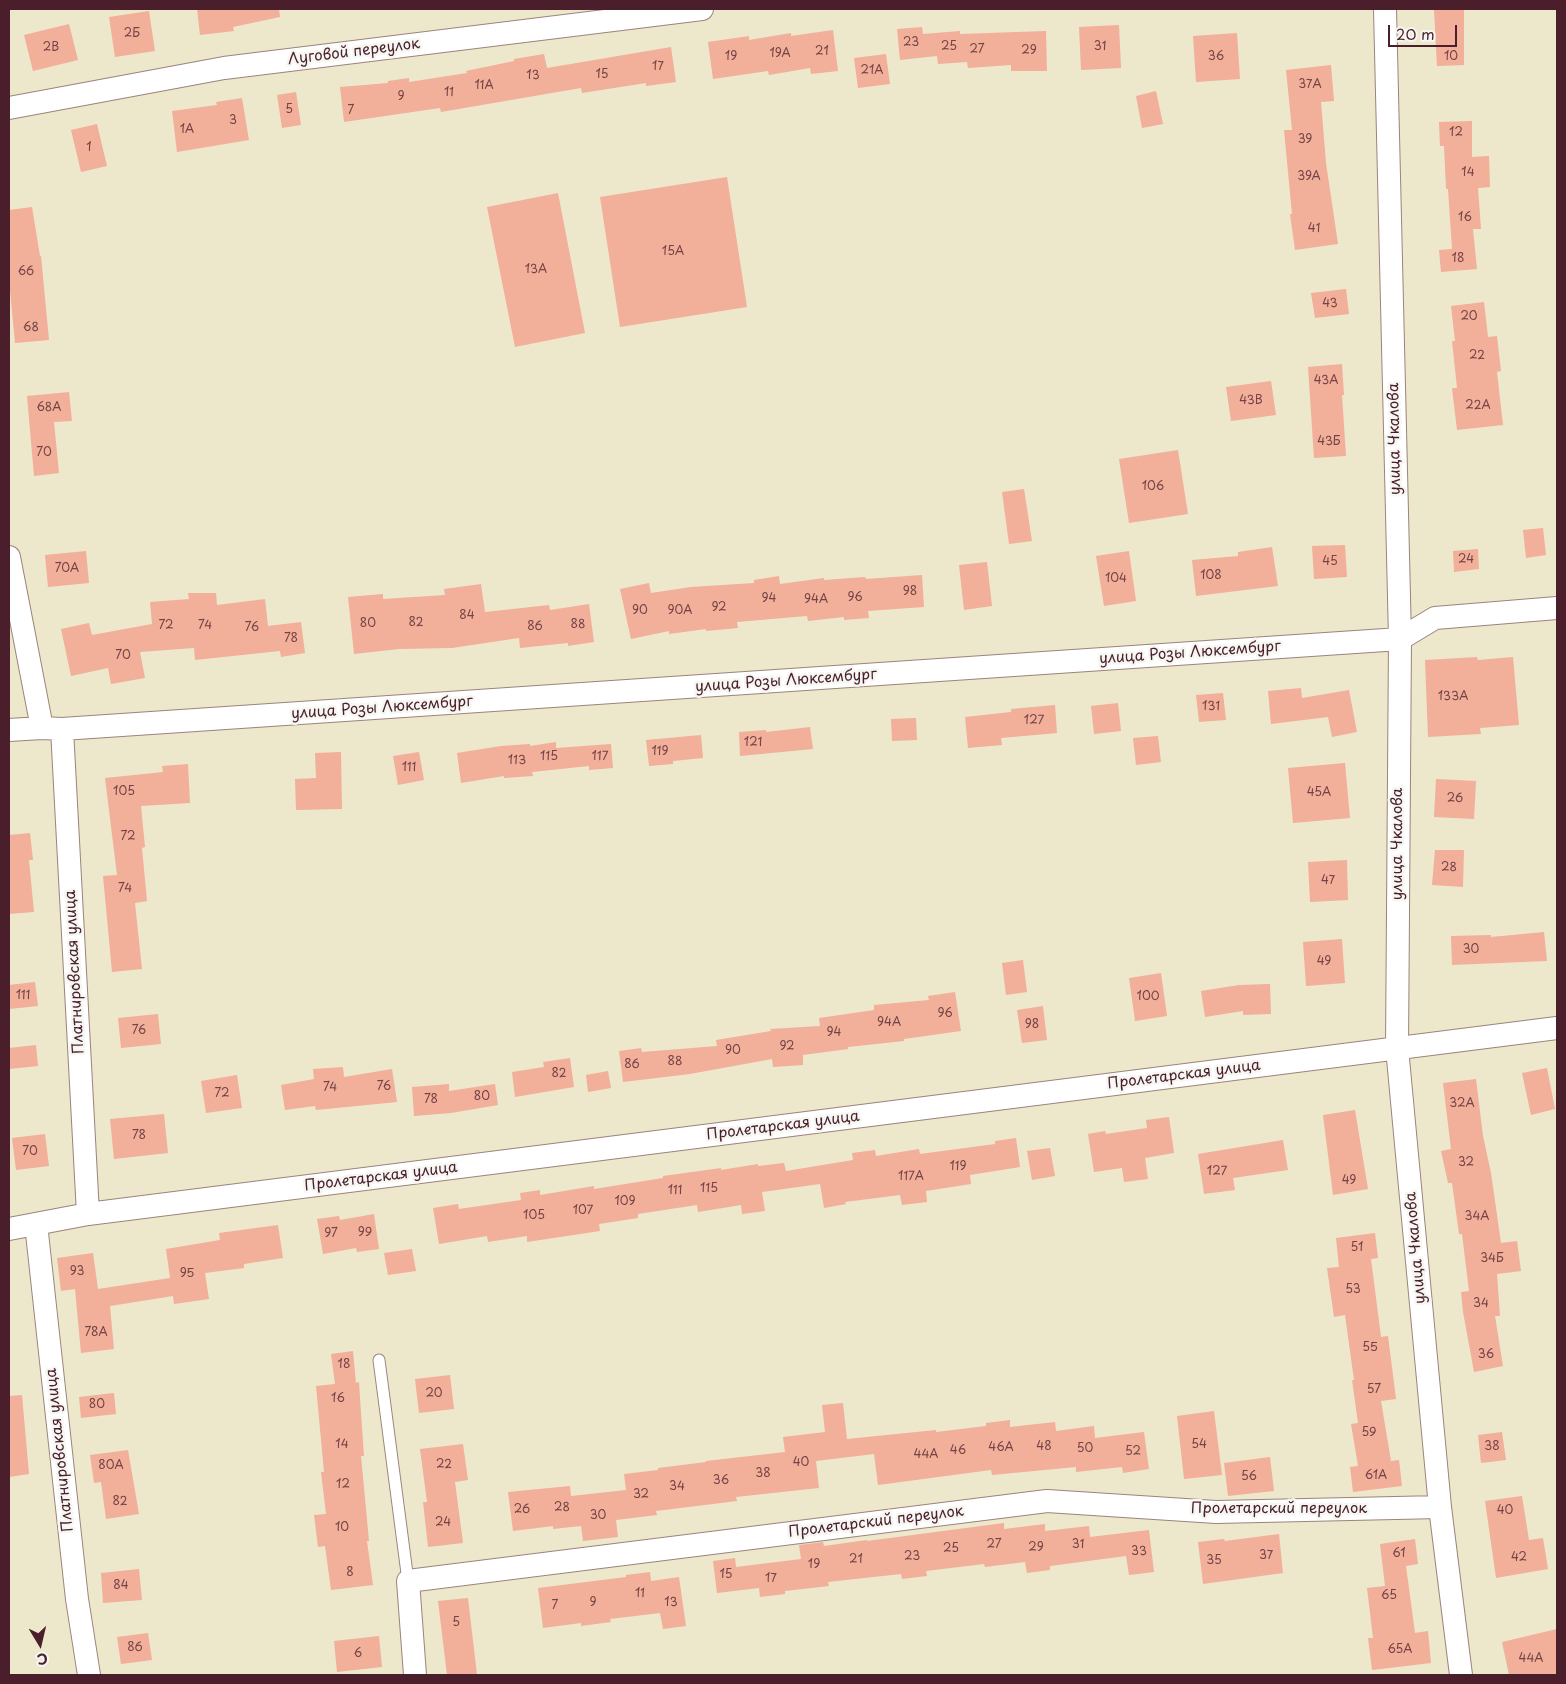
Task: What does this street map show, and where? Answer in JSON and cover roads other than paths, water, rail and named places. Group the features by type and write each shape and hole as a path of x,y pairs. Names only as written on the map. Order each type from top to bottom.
{"street":[{"name":"Луговой переулок","path":"9,108 224,68 702,9"},
{"name":"улица Чкалова","path":"1385,9 1400,639 1397,1048 1440,1507 1461,1675"},
{"name":"Платнировская улица","path":"9,557 52,729 88,1214"},
{"name":"улица Розы Люксембург","path":"9,730 52,729 1400,639 1435,618 1557,608"},
{"name":"Пролетарская улица","path":"9,1229 88,1214 1557,1028"},
{"name":"Платнировская улица","path":"36,1224 76,1599 88,1675"},
{"name":"Пролетарский переулок","path":"408,1581 1047,1501 1216,1512 1440,1507"},
{"path":"408,1581 415,1675"}],"lane":[{"path":"379,1360 408,1581"}]}
